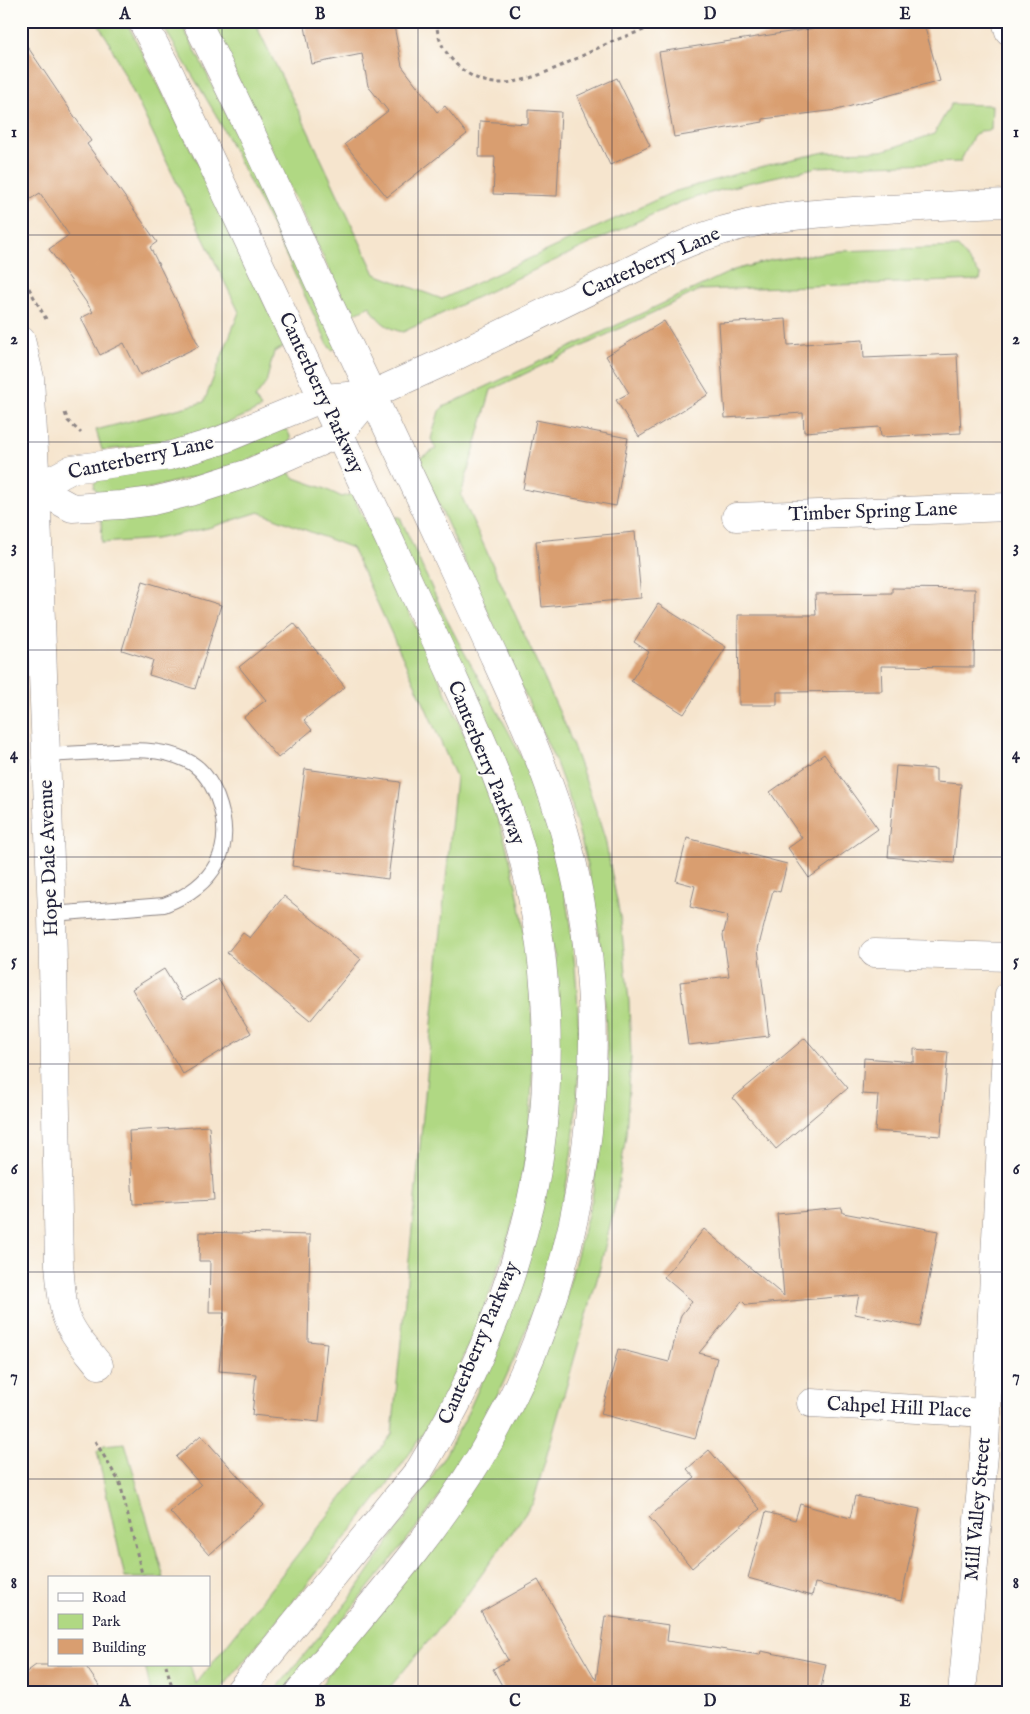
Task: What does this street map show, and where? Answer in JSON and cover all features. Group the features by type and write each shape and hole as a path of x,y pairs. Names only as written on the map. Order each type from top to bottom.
{"street":[{"name":"Canterberry Parkway","path":"142,21 170,74 340,433 472,718 513,823 532,894 543,966 546,1045 544,1106 536,1176 512,1271 483,1345 444,1428 420,1469 238,1693"},
{"path":"196,21 373,394 513,696 537,754 568,844 580,901 590,974 592,1023 590,1127 581,1183 564,1258 532,1351 505,1410 479,1460 442,1514 298,1693"},
{"path":"1006,21 1009,31"},
{"name":"Canterberry Lane","path":"36,488 72,469 154,458 183,452 219,441 323,398 373,394 448,360 696,238 733,227 805,214 1009,203"},
{"name":"Hope Dale Avenue","path":"21,340 30,378 36,488 52,914 60,1273 67,1318 79,1340 99,1365"},
{"name":"Canterberry Lane","path":"36,488 72,508 153,501 198,490 249,473 340,433 373,394"},
{"name":"Timber Spring Lane","path":"736,517 1009,507"},
{"path":"874,953 1009,957"},
{"name":"Mill Valley Street","path":"962,1693 986,1413 1009,995"},
{"name":"Cahpel Hill Place","path":"811,1403 986,1413"}],"lane":[{"path":"46,755 140,749 164,752 187,760 197,767 213,787 222,809 225,834 221,858 213,870 197,888 176,901 164,905 52,914"}],"path":[{"path":"438,21 437,26 442,46 458,67 477,78 499,84 525,79 578,58 611,42 673,21"},
{"path":"96,1441 120,1483 143,1576"},
{"path":"166,1666 172,1687 176,1693"}],"green space":[{"path":"96,21 126,21 205,177 285,346 274,352 266,383 255,398 261,408 203,432 164,442 102,450 96,430 204,402 239,312 108,40"},
{"path":"160,21 180,21 336,343 337,347 333,350 329,347 272,226 216,115"},
{"path":"210,21 254,21 375,274 442,299 673,192 771,164 825,152 882,151 934,134 951,104 992,105 991,130 980,131 973,137 960,162 818,167 747,183 681,202 403,332 392,329 383,323 370,306 351,315"},
{"path":"958,247 981,276 980,280 700,290 491,390 461,495 567,729 605,839 621,922 629,1002 631,1056 626,1135 616,1200 598,1276 533,1503 466,1596 385,1693 316,1693 551,1340 565,1300 592,1199 608,1074 603,965 585,855 572,806 555,760 418,459 436,449 431,439 439,411 443,407 734,270 772,260 839,251"},
{"path":"280,429 287,430 290,442 233,467 151,488 109,495 98,493 94,487 95,482 102,477"},
{"path":"289,471 292,477 342,497 352,494 469,744 505,841 516,886 524,932 530,980 532,1029 532,1078 529,1126 523,1172 506,1246 475,1330 441,1404 423,1434 368,1510 218,1693 151,1693 145,1666 190,1666 196,1684 392,1434 456,777 352,548 259,512 208,528 156,539 102,543 101,519 255,484"},
{"path":"396,517 400,517 446,618 519,751 539,797 551,834 571,930 578,1018 578,1087 571,1154 559,1221 541,1286 518,1350 489,1412 455,1472 408,1539 283,1693 273,1693 352,1596 419,1498 464,1421 499,1343 555,956 393,522"},
{"path":"125,1443 163,1576 125,1576 97,1451 104,1445"}],"building":[{"path":"304,21 393,21 402,66 437,112 445,106 467,134 387,197 345,144 388,111 368,86 362,54 312,64"},
{"path":"842,21 923,21 940,81 837,110 763,119 763,122 674,137 659,52 822,27"},
{"path":"21,37 91,141 87,144 157,242 150,247 199,346 140,375 124,343 100,355 81,318 93,312 49,249 69,235 40,193 21,205"},
{"path":"617,78 650,146 610,165 577,96"},
{"path":"528,110 561,112 557,196 493,194 495,157 479,157 480,121 528,124"},
{"path":"786,319 788,345 863,340 864,358 957,354 961,433 881,437 880,427 804,432 803,413 725,418 719,323"},
{"path":"664,321 709,394 639,437 616,400 629,393 606,356"},
{"path":"536,420 628,438 616,506 523,489"},
{"path":"635,532 641,598 542,607 536,541"},
{"path":"143,581 221,605 195,689 149,675 153,660 122,650"},
{"path":"892,588 975,589 974,667 881,666 882,691 777,692 777,705 739,705 738,615 816,615 815,594 892,593"},
{"path":"658,604 726,647 684,714 631,681 649,652 634,642"},
{"path":"294,623 345,687 304,720 312,730 278,758 244,717 266,700 239,667"},
{"path":"824,754 878,829 809,878 788,848 802,838 770,792"},
{"path":"896,766 936,769 936,782 961,784 954,863 888,857"},
{"path":"305,769 400,782 388,879 292,866"},
{"path":"687,838 787,864 780,892 773,890 758,949 769,1036 688,1045 680,982 729,976 723,935 728,916 690,907 695,886 676,881"},
{"path":"284,896 361,959 310,1021 227,953 243,933 250,938"},
{"path":"164,969 183,1000 218,979 251,1033 183,1074 132,989"},
{"path":"805,1038 848,1088 776,1149 733,1098"},
{"path":"914,1049 948,1052 941,1136 875,1131 878,1095 862,1094 864,1058 914,1062"},
{"path":"209,1126 214,1200 133,1204 129,1131"},
{"path":"842,1208 843,1213 938,1231 920,1327 855,1314 859,1295 746,1305 742,1301 699,1353 717,1358 695,1439 601,1414 618,1349 669,1362 681,1315 692,1301 664,1277 704,1229 784,1296 777,1214"},
{"path":"200,1232 310,1235 308,1341 327,1343 319,1422 252,1415 256,1374 219,1371 224,1313 209,1313 210,1261 199,1261"},
{"path":"201,1435 264,1505 209,1555 170,1512 201,1485 176,1457"},
{"path":"709,1450 760,1509 692,1568 649,1517 695,1478 687,1469"},
{"path":"855,1496 920,1509 901,1601 815,1583 812,1596 748,1578 766,1512 795,1520 800,1504 850,1518"},
{"path":"538,1580 596,1680 605,1616 669,1625 667,1641 760,1655 761,1651 826,1664 820,1693 506,1693 493,1669 508,1660 481,1612"},
{"path":"36,1665 86,1666 104,1693 21,1693 21,1676"}]}
